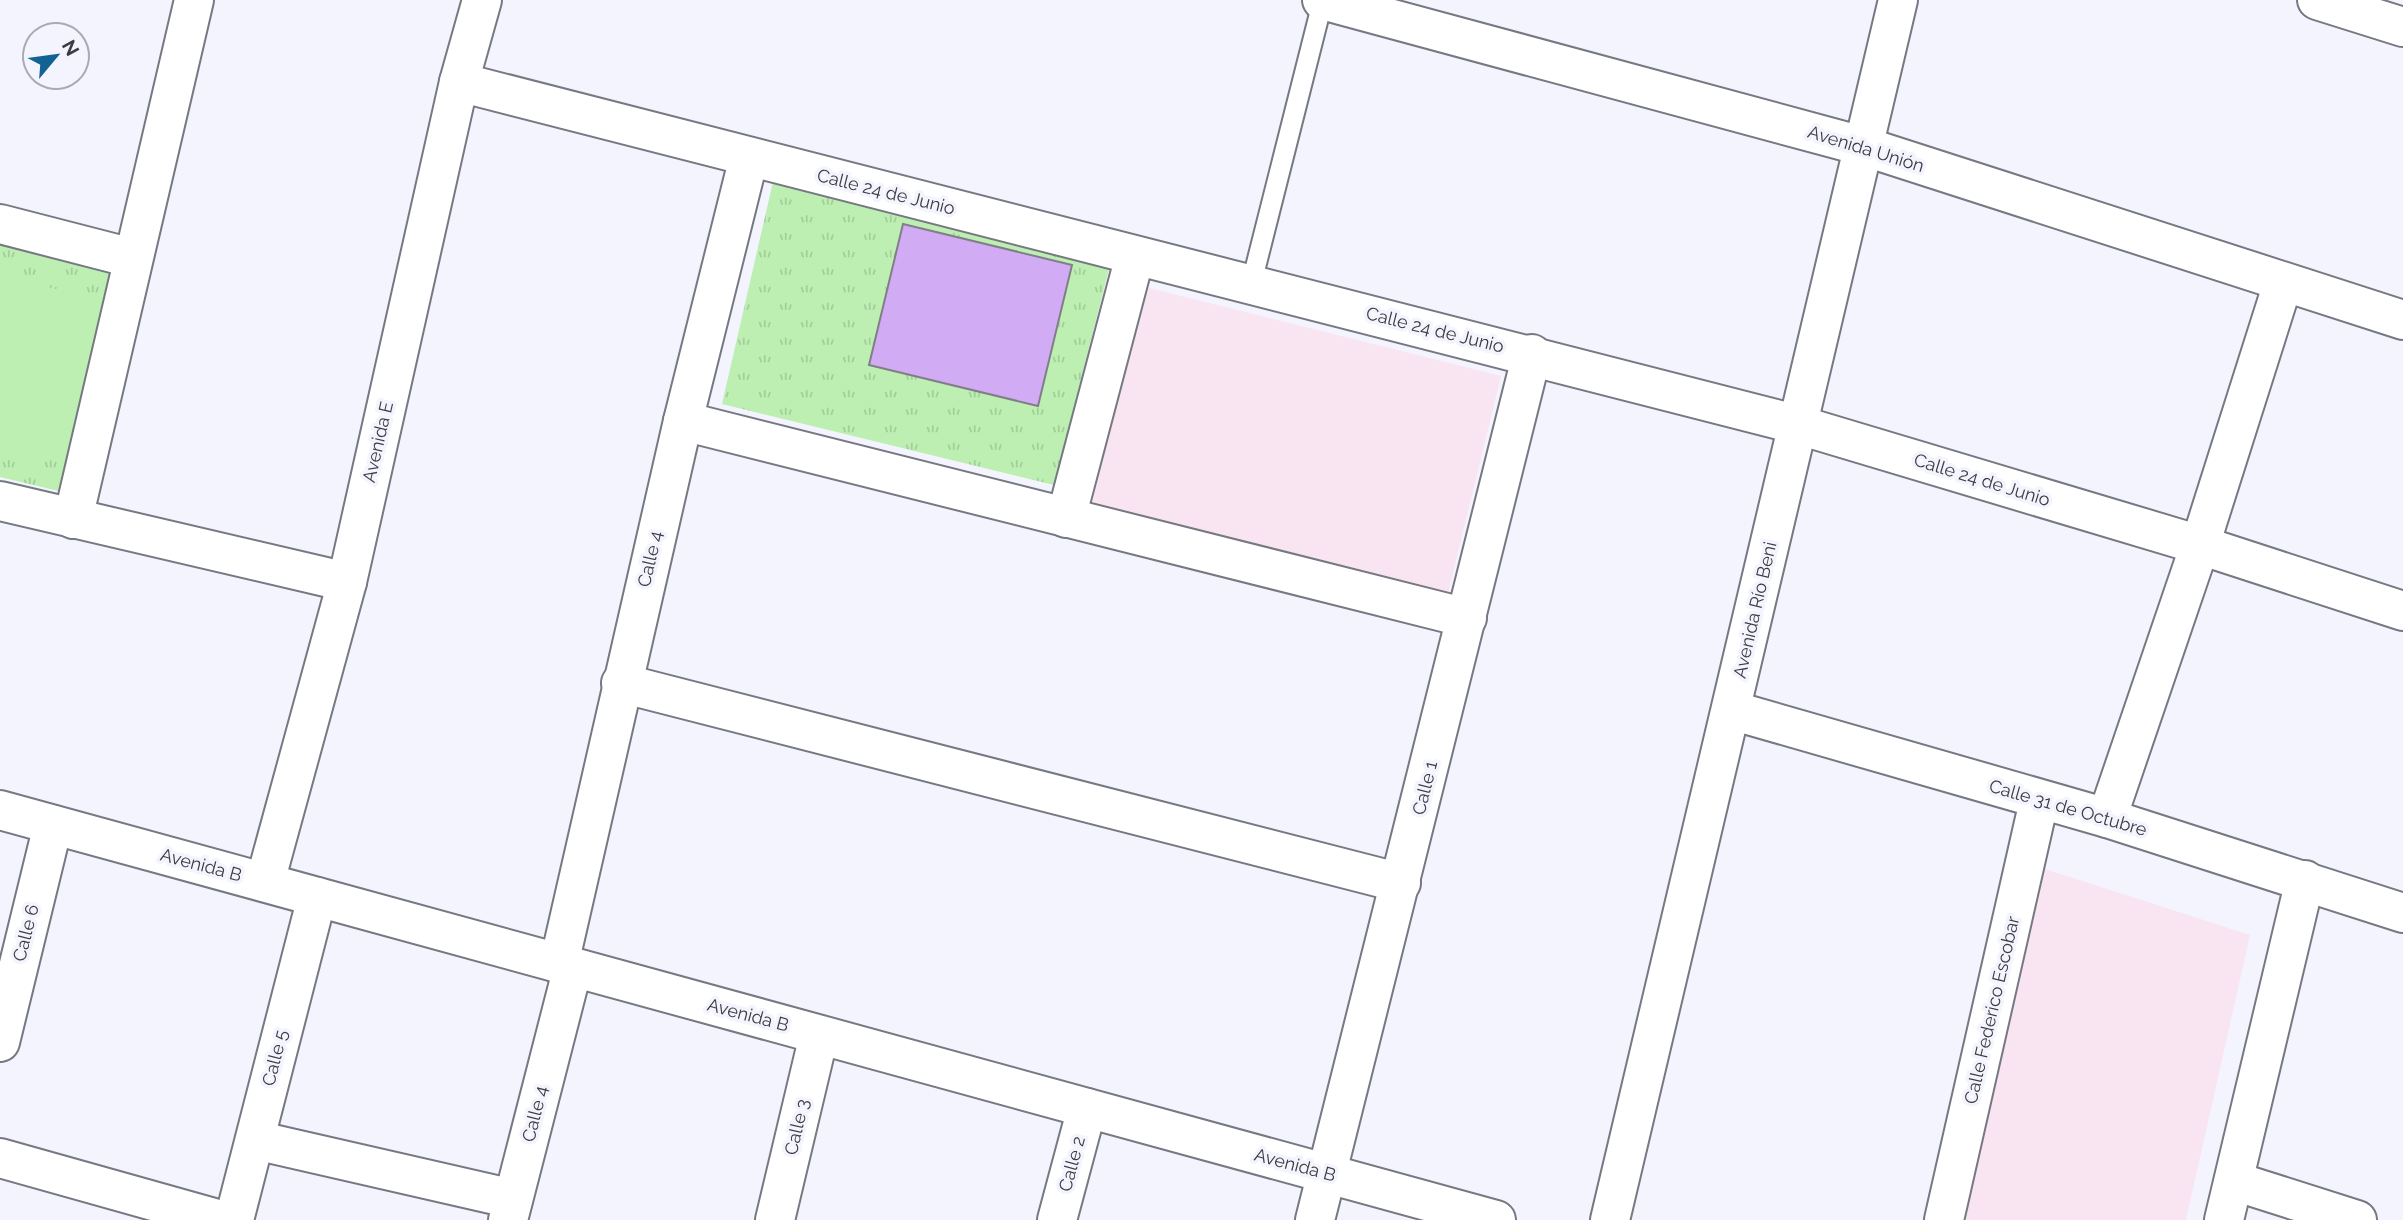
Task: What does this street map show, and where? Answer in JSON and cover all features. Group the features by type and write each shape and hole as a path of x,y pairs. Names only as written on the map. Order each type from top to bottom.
{"street":[{"path":"73,519 194,0"},
{"name":"Avenida E","path":"265,883 347,582 458,82 482,0"},
{"name":"Avenida Unión","path":"1323,0 1866,147 2403,320"},
{"name":"Avenida Río Beni","path":"1610,1220 1866,147 1898,0"},
{"path":"2317,0 2366,8 2403,27"},
{"name":"Calle 24 de Junio","path":"458,82 1798,425 2200,545 2403,611"},
{"name":"Calle 4","path":"511,1210 566,965 621,683 749,157"},
{"path":"0,224 132,258"},
{"path":"1066,518 1135,256"},
{"path":"2107,818 2200,545 2283,283"},
{"name":"Calle 1","path":"1315,1220 1329,1174 1532,355"},
{"path":"683,421 1467,618"},
{"path":"0,501 347,582"},
{"path":"621,683 1401,883"},
{"name":"Calle 31 de Octubre","path":"1731,710 2039,801 2107,818 2403,913"},
{"name":"Calle Federico Escobar","path":"1944,1220 2039,801"},
{"name":"Avenida B","path":"0,810 1496,1220"},
{"name":"Calle 6","path":"0,1042 53,825"},
{"path":"2224,1220 2305,880"},
{"name":"Calle 5","path":"234,1220 317,897"},
{"name":"Calle 3","path":"775,1220 819,1035"},
{"name":"Calle 2","path":"1057,1220 1087,1108"},
{"path":"255,1140 511,1210"},
{"path":"0,1158 221,1220"},
{"path":"2234,1181 2357,1220"}],"lane":[{"path":"1251,285 1323,0"}],"shaded area":[{"path":"1145,287 1501,376 1448,593 1092,504"},
{"path":"2045,869 2250,935 2186,1220 1964,1220"}],"green space":[{"path":"775,173 1110,265 1054,485 722,404"},
{"path":"0,238 120,270 71,494 0,477"},
{"path":"1,276 110,302 72,465 0,449"}],"building":[{"path":"903,224 1072,265 1038,406 869,365"}]}
